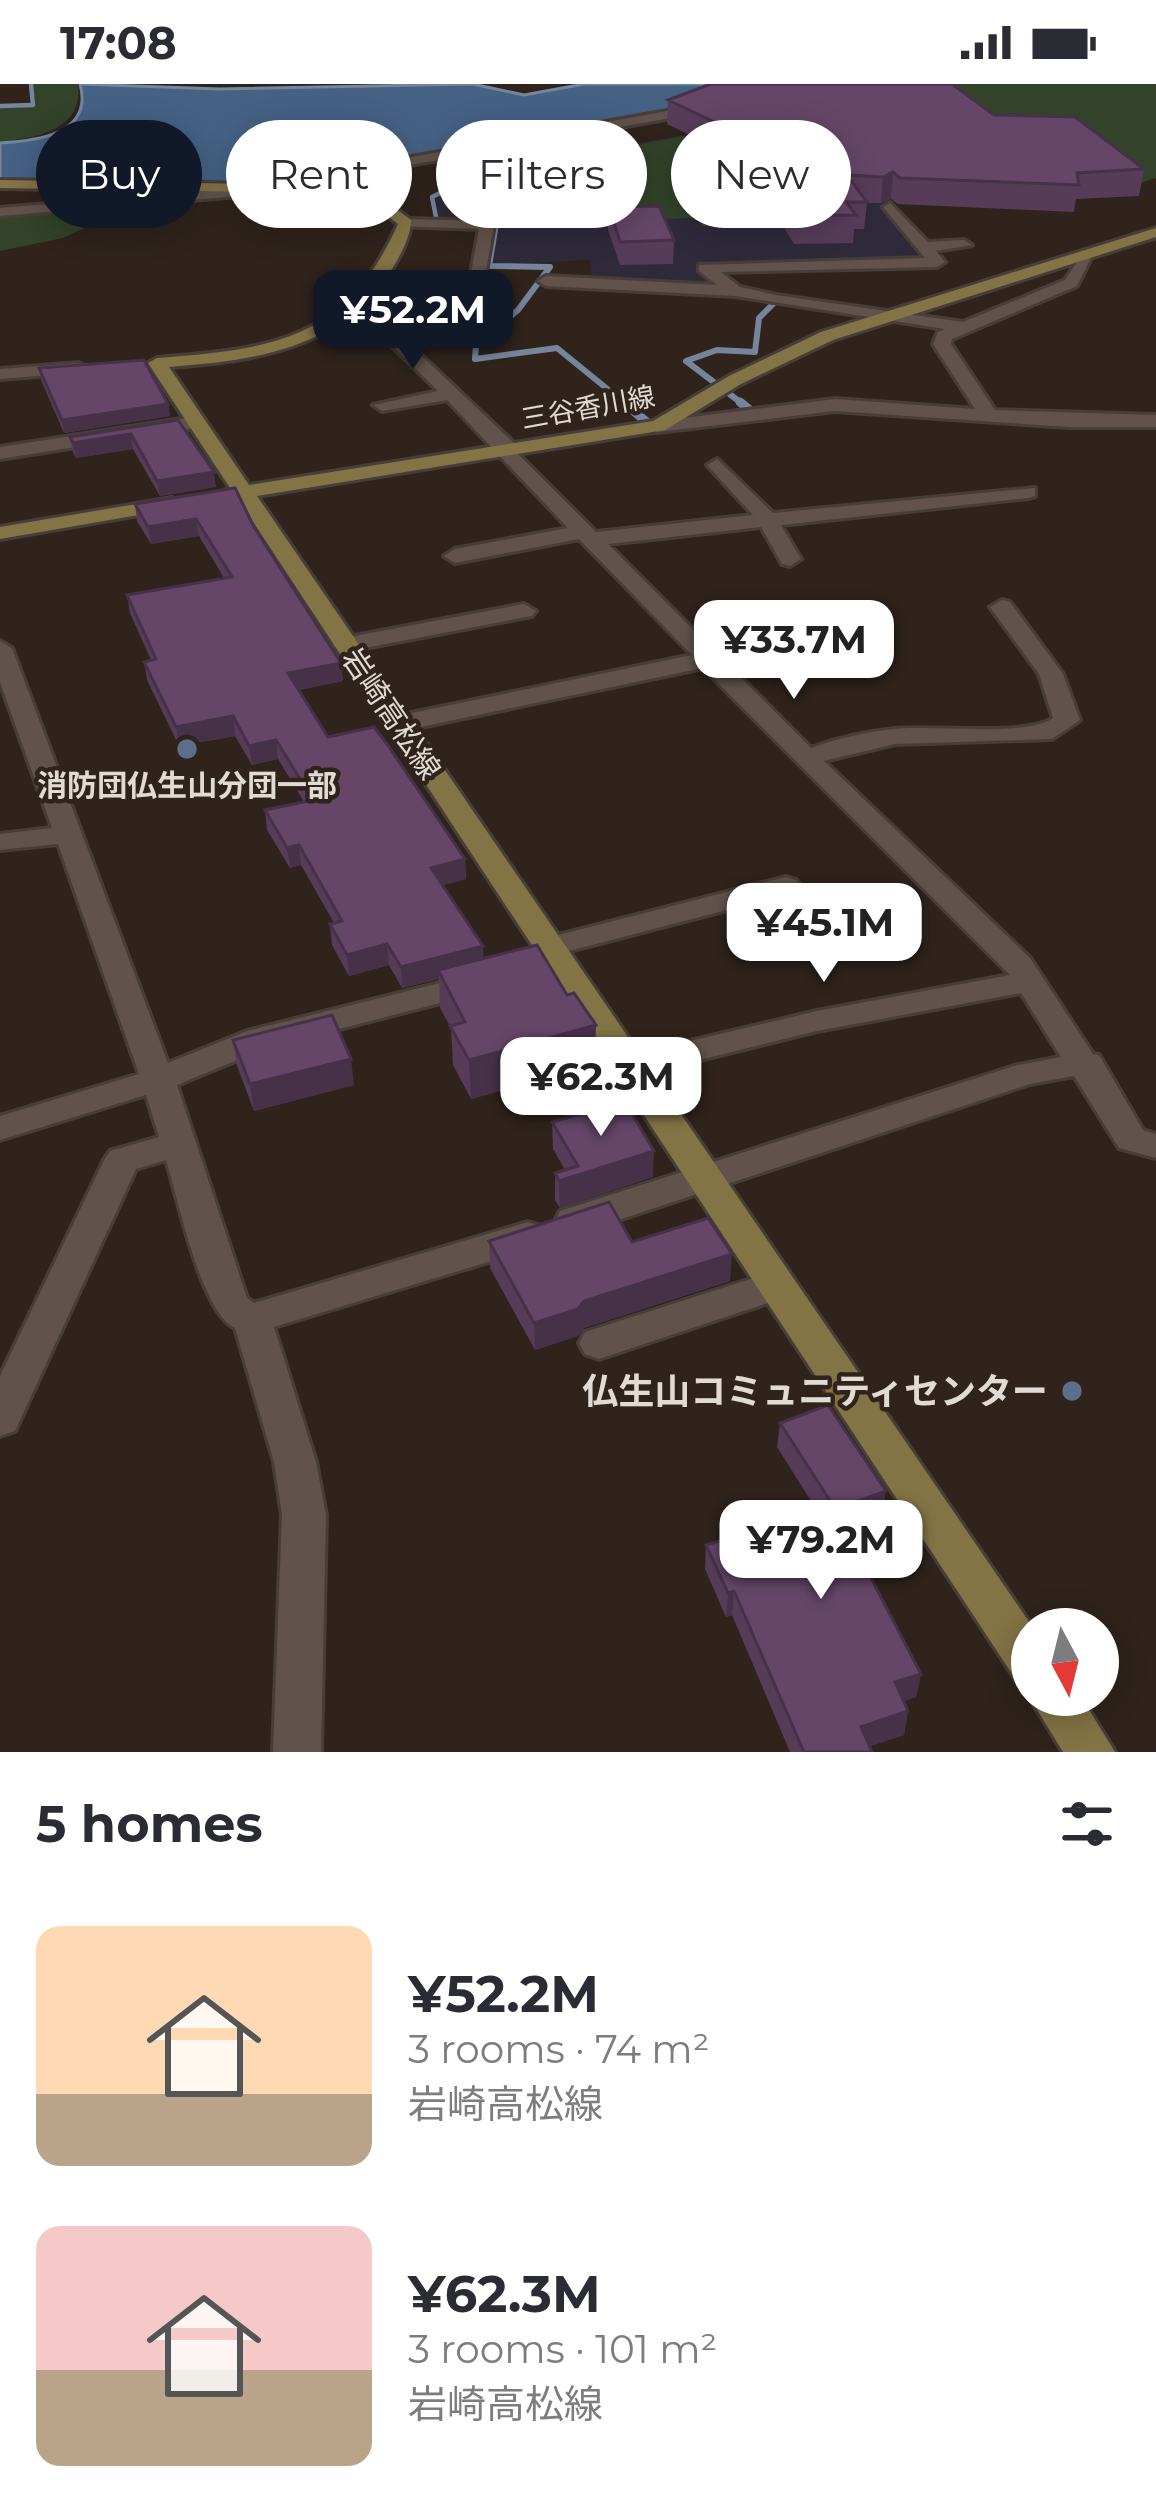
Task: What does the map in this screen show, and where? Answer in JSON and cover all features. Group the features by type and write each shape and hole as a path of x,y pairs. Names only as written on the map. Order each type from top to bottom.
{"main road":[{"path":"0,184 226,188"},
{"name":"岩崎高松線","path":"403,228 381,272 337,324 280,347 146,362 243,492 397,724 541,963 632,1066 1011,1634"},
{"name":"三谷香川線","path":"0,533 658,426 771,361 890,314 1150,238"},
{"path":"1066,1716 1091,1752"}],"street":[{"path":"412,161 687,112 752,84"},
{"path":"0,212 226,191"},
{"path":"735,291 705,268 937,262 890,207"},
{"path":"412,223 488,225 477,286 397,342 1032,981 1131,1139 1156,1146"},
{"path":"926,247 964,245"},
{"path":"989,416 942,344 944,336 1071,283 1090,253"},
{"path":"546,281 735,291 964,327"},
{"path":"0,374 101,365"},
{"path":"382,405 452,394"},
{"path":"658,426 836,405 1156,421"},
{"path":"0,452 195,423"},
{"path":"718,465 765,516 790,560"},
{"path":"455,556 587,535 1028,492"},
{"path":"807,759 829,748 882,740 1052,731 1067,720 1052,674 1002,607"},
{"path":"344,645 524,610"},
{"path":"397,724 710,658"},
{"path":"4,670 158,1080 229,1300 236,1312 252,1319 1026,1074 1087,1063"},
{"path":"0,842 66,835"},
{"path":"0,1127 158,1080 259,1039 541,963 786,886"},
{"path":"632,1066 817,1022 1032,981"},
{"path":"0,1419 122,1160 180,1144"},
{"path":"598,1342 776,1286"},
{"path":"252,1319 296,1462 304,1515 297,1752"}],"shaded area":[{"path":"671,137 671,228 851,228 851,190 888,199 889,205 882,206 926,261 712,266 697,268 715,284 701,286 592,281 590,260 491,265 496,228 647,228 647,141"}],"green space":[{"path":"33,84 78,84 78,100 67,120 36,120 36,136 0,142 0,105 35,102"},
{"path":"807,84 1156,84 1156,178 1133,185"},
{"path":"671,138 671,219 647,219 647,143"},
{"path":"36,210 36,228 84,228 63,238 0,251 0,214"}],"water":[{"path":"80,84 219,89 473,84 524,95 584,84 740,84 678,113 637,120 436,120 436,154 412,158 412,120 226,120 226,187 202,186 202,120 74,120 82,101"},
{"path":"36,139 36,183 0,182 0,143"}],"building":[{"path":"711,84 952,84 994,115 1075,117 1144,169 1077,173 1079,185 900,178 893,172 883,177 851,175 851,120 710,120 668,100"},
{"path":"851,180 867,202 851,202"},
{"path":"647,206 659,206 674,240 620,242 616,228 647,228"},
{"path":"144,360 168,404 62,420 39,368"},
{"path":"178,420 214,472 157,481 131,434 73,443 70,437"},
{"path":"235,488 254,527 341,663 288,673 328,737 374,727 387,744 465,859 431,868 483,946 401,967 387,944 347,955 330,924 342,921 299,845 287,848 265,810 313,800 276,740 249,746 233,716 176,727 144,662 156,659 127,595 232,577 196,519 148,527 135,504"},
{"path":"537,945 567,995 574,993 596,1025 469,1060 450,1026 465,1022 438,970"},
{"path":"332,1015 351,1059 250,1084 233,1040"},
{"path":"625,1102 654,1151 559,1181 555,1173 578,1166 552,1122"},
{"path":"609,1202 632,1242 708,1218 732,1254 584,1301 578,1309 534,1323 489,1241"},
{"path":"828,1405 886,1491 835,1509 921,1674 895,1682 908,1711 861,1727 872,1752 804,1752 734,1591 728,1593 706,1545 834,1507 780,1423"}],"waterway":[{"path":"0,106 33,105 31,84"},
{"path":"436,195 432,197 436,217"},
{"path":"495,228 489,266 550,267 518,310 476,345 475,359 557,348 627,405"},
{"path":"744,405 686,361 717,350 755,352 759,318 775,302"},
{"path":"623,402 649,424 663,423"},
{"path":"737,413 751,411 740,402"}],"place":[{"name":"消防団仏生山分団一部","path":"187,749"},
{"name":"仏生山コミュニティセンター","path":"1072,1391"}]}
